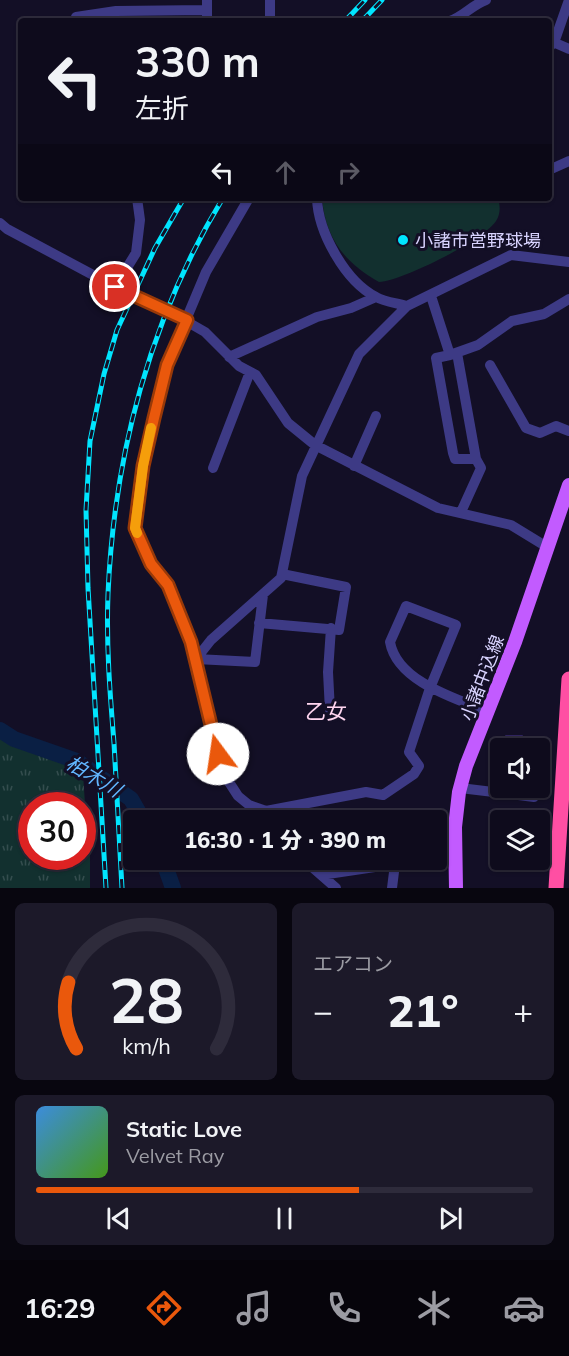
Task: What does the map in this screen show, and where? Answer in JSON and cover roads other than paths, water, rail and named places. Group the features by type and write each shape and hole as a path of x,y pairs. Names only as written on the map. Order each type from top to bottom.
{"highway":[{"path":"556,888 569,679"}],"main road":[{"name":"小諸中込線","path":"456,888 455,827 460,788 466,766 515,642 569,485"}],"street":[{"path":"270,0 270,18"},
{"path":"458,18 486,0"},
{"path":"552,42 569,0"},
{"path":"76,17 207,10"},
{"path":"552,45 569,49"},
{"path":"552,168 569,160"},
{"path":"119,289 136,253 140,220 138,201"},
{"path":"247,201 206,272 167,365 143,466 135,528 151,564 168,585 176,601 196,659 218,754 227,779 238,796 258,810"},
{"path":"317,201 317,212 328,244 355,280 376,297 407,306"},
{"path":"0,223 7,229 119,289 187,320 218,343 229,357 256,375 288,423 315,445 438,508 511,525 547,547"},
{"path":"196,659 212,640 281,578 302,476 360,354 407,306 511,255 569,262"},
{"path":"431,296 454,354 476,459 481,468 461,512"},
{"path":"229,357 317,317 351,308 376,297"},
{"path":"476,459 454,459 436,358 478,345 512,321 543,314 569,299"},
{"path":"490,365 526,428 540,433 556,426 569,431"},
{"path":"213,468 250,372"},
{"path":"354,466 376,416"},
{"path":"259,623 339,630 346,587 282,574"},
{"path":"196,659 255,662 263,595"},
{"path":"293,810 366,792 383,795 414,774 419,766 409,752 430,688 456,625 406,606 390,642 405,669 430,688 489,712"},
{"path":"330,711 328,672 331,628"},
{"path":"460,788 490,792"},
{"path":"321,875 395,864 392,888"},
{"path":"315,870 336,888"}],"waterway":[{"name":"柏木川","path":"0,730 14,739 77,761 131,799 137,810"},
{"name":"柏木川","path":"167,870 173,888"}],"railway":[{"path":"348,18 365,0"},
{"path":"365,18 382,0"},
{"path":"106,888 88,588 86,510 90,441 104,374 117,330 155,248 182,201"},
{"path":"122,888 108,631 108,594 118,490 140,389 156,339 197,244 221,201"}],"place":[{"name":"小諸市営野球場","path":"403,240"}],"district":[{"name":"乙女","path":"326,711"}]}
